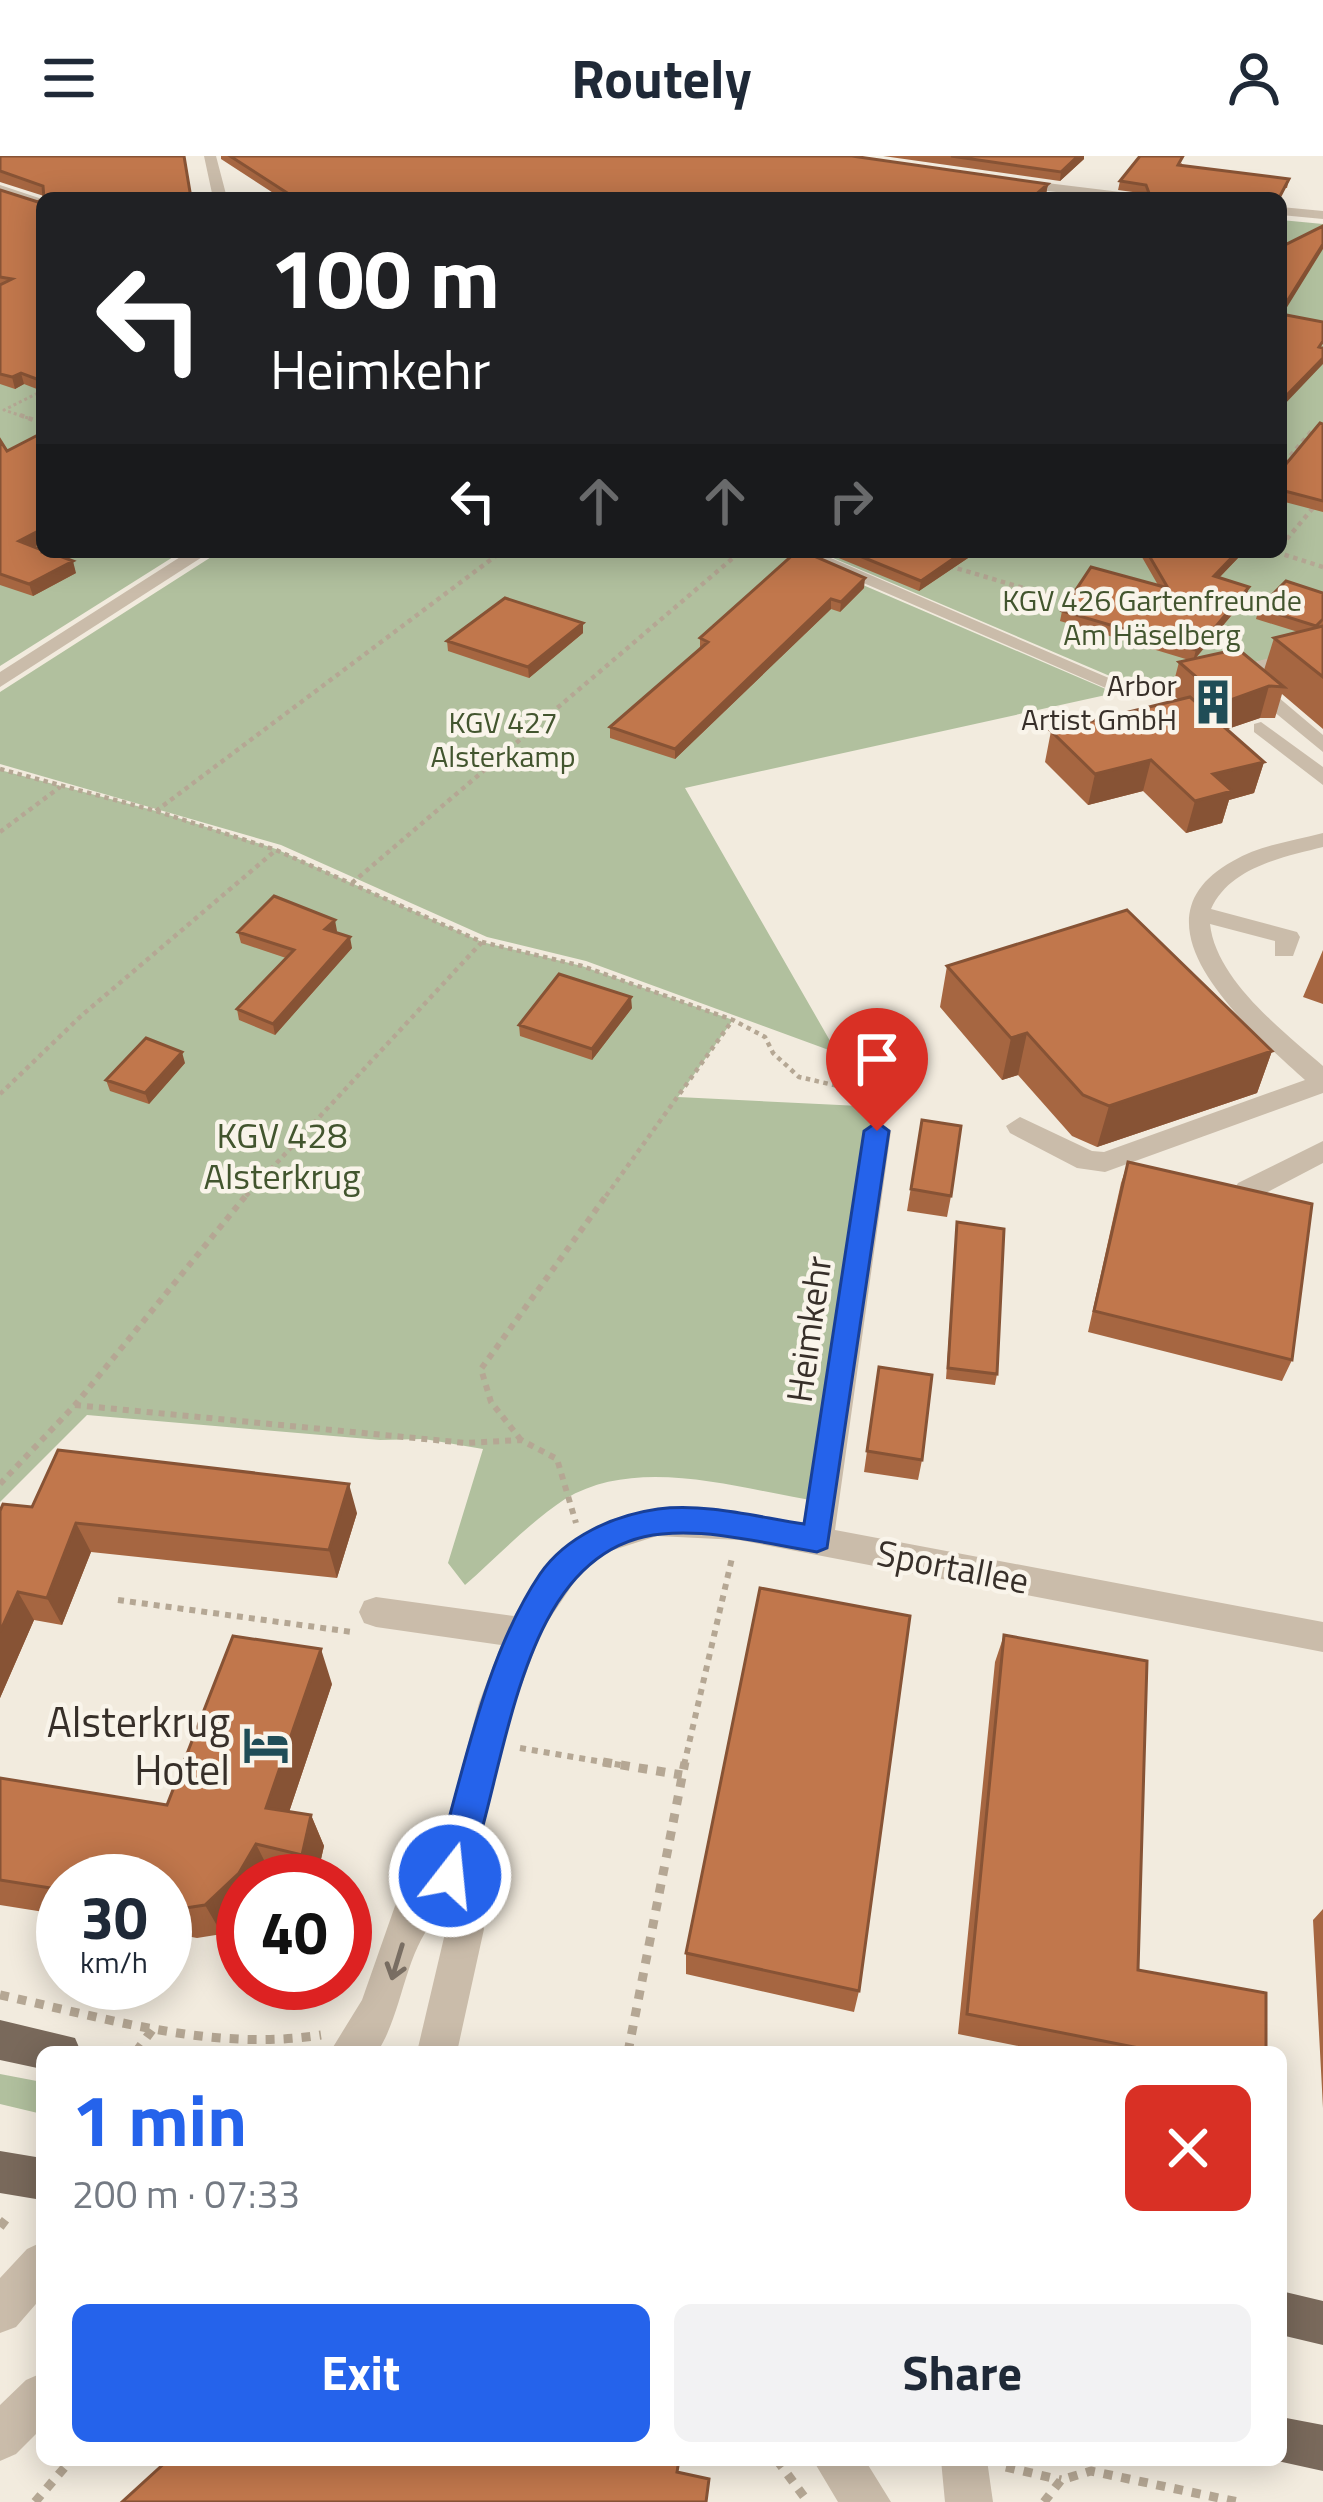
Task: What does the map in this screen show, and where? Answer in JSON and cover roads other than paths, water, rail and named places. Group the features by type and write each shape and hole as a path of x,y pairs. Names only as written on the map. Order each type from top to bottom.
{"main road":[{"path":"0,2040 36,2047"},
{"path":"6,2192 36,2182"},
{"path":"1287,2314 1323,2323"},
{"path":"1287,2441 1323,2448"}],"street":[{"path":"210,156 219,192"},
{"path":"997,181 1088,192"},
{"path":"0,189 36,202"},
{"path":"1287,212 1323,215"},
{"path":"0,681 192,558"},
{"path":"815,558 1115,685"},
{"path":"1280,661 1244,671 1243,678 1323,746"},
{"path":"1261,728 1323,778"},
{"path":"1020,1126 1087,1161 1106,1162 1323,1082 1214,964 1198,935 1198,913 1207,894 1244,864 1323,840"},
{"path":"1198,913 1288,937 1284,951"},
{"name":"Heimkehr","path":"817,1539 877,1131"},
{"path":"1248,1190 1323,1151"},
{"name":"Sportallee","path":"356,2046 386,1998 410,1919 450,1876 486,1742 526,1633 552,1581 584,1549 626,1528 660,1521 739,1526 1322,1637"},
{"path":"375,1623 526,1633"},
{"path":"1322,1637 1323,1652"},
{"name":"Sportallee","path":"438,2046 465,1928 450,1876"},
{"path":"0,2311 36,2271"},
{"path":"0,2438 36,2402"},
{"path":"840,2466 867,2502"},
{"path":"965,2466 969,2502"}],"place":[{"name":"Arbor Artist GmbH","path":"1213,702"},
{"name":"Alsterkrug Hotel","path":"266,1745"}],"park label":[{"name":"KGV 426 Gartenfreunde Am Häselberg","path":"1152,617"},
{"name":"KGV 427 Alsterkamp","path":"503,739"},
{"name":"KGV 428 Alsterkrug","path":"282,1154"}]}
